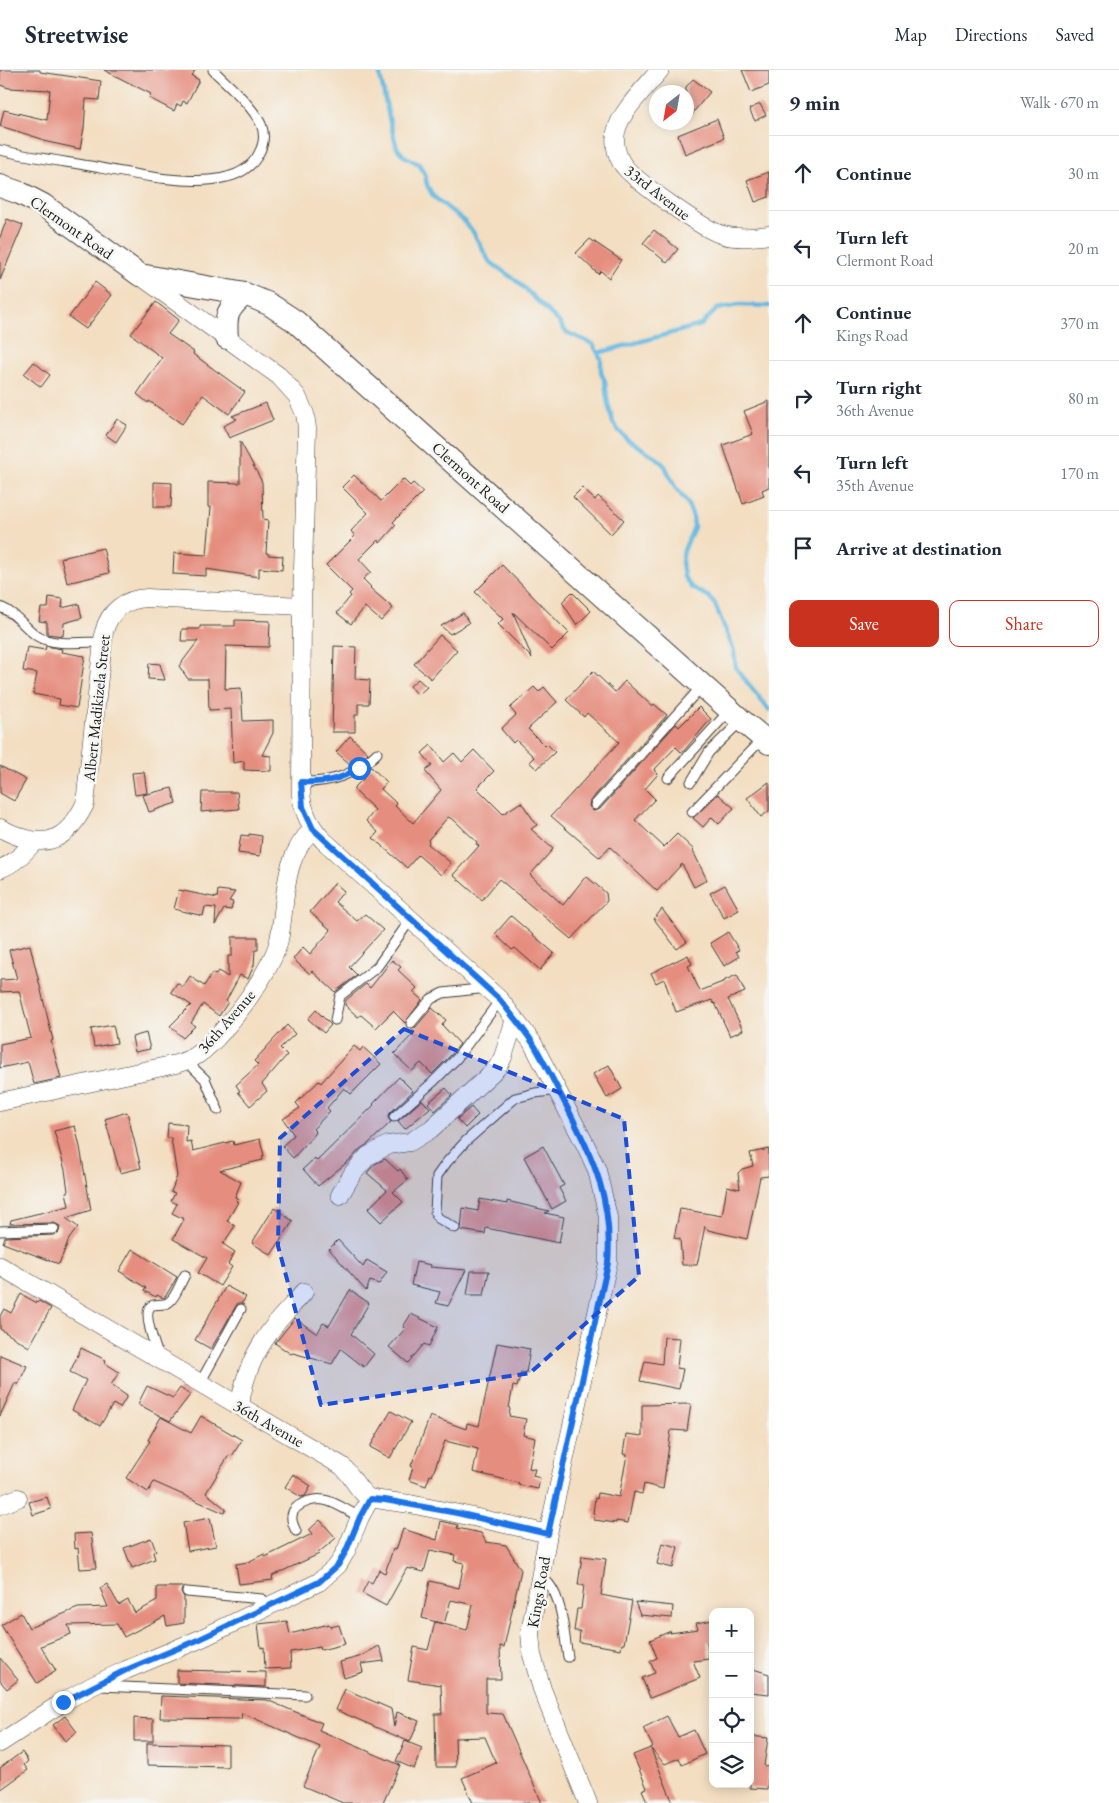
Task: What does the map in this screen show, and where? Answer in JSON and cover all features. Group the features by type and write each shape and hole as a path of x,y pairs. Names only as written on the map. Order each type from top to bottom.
{"street":[{"name":"33rd Avenue","path":"660,70 625,114 618,128 615,146 622,163 650,189 709,230 732,237 769,235"},
{"name":"Clermont Road","path":"0,186 20,193 43,205 287,383 297,396 305,414 307,428 302,606 301,782 303,807 313,829"},
{"name":"Clermont Road","path":"140,275 246,294 269,304 295,320 765,741"},
{"path":"227,338 227,314 234,304 246,294"},
{"name":"Albert Madikizela Street","path":"34,842 52,840 67,832 77,821 85,804 103,642 106,623 112,613 119,607 136,599 302,606"},
{"path":"0,828 13,835 34,842 11,865 0,869"},
{"name":"Kings Road","path":"313,829 494,994 515,1019 532,1042 597,1170 608,1217 609,1244 604,1287 548,1534 530,1633 532,1655 542,1689 588,1803"},
{"name":"36th Avenue","path":"0,1102 186,1061 202,1051 248,998 274,956 279,940 290,867 304,836 313,829"},
{"path":"340,1195 368,1156 388,1145 410,1142 431,1129 497,1068 503,1057 515,1019"},
{"name":"36th Avenue","path":"0,1266 342,1466 370,1499"},
{"path":"240,1406 244,1379 253,1359 278,1320 294,1305 304,1292"},
{"path":"0,1505 18,1498"},
{"path":"0,1743 63,1702 92,1686 200,1639 319,1582 338,1565 370,1499 457,1513 548,1534"}],"lane":[{"path":"0,150 161,178 204,180 226,178 250,166 259,155 264,135 261,125 252,110 213,70"},
{"path":"0,607 14,614 43,640 57,642 103,642"},
{"path":"595,805 702,685"},
{"path":"668,778 735,715"},
{"path":"691,782 735,715"},
{"path":"692,812 765,741"},
{"path":"301,782 318,783 339,779 359,768 377,753"},
{"path":"335,1020 340,996 377,967 411,919"},
{"path":"394,1117 434,1082 457,1058 494,994 443,993 431,999 411,1023"},
{"path":"186,1061 205,1079 218,1110"},
{"path":"455,1228 438,1218 435,1212 437,1176 442,1169 466,1141 515,1098 558,1090"},
{"path":"0,1231 54,1229"},
{"path":"160,1360 148,1312 153,1305 170,1302 185,1274"},
{"path":"200,1383 241,1309"},
{"path":"296,1531 291,1518 293,1511 297,1506 308,1502 325,1500 360,1517"},
{"path":"540,1577 549,1584 556,1595 562,1617 568,1657"},
{"path":"187,1592 262,1600 270,1605"},
{"path":"92,1686 305,1694"}],"highlighted area":[{"path":"404,1029 624,1119 639,1276 530,1373 321,1405 278,1246 280,1138"}],"building":[{"path":"0,70 40,70 40,72 101,81 99,100 86,99 80,149 43,141 42,139 0,126 4,110 47,120 50,90 9,88 0,85"},
{"path":"104,70 195,70 192,76 199,80 187,103 183,101 181,106 177,104 174,111 149,98 151,94"},
{"path":"742,70 769,70 769,85 751,92"},
{"path":"693,79 710,92 694,111 694,85 688,85"},
{"path":"760,104 766,115 755,121 749,109"},
{"path":"717,119 724,138 685,154 678,135"},
{"path":"769,172 769,197 755,202 747,180"},
{"path":"7,219 23,225 0,280 0,237"},
{"path":"654,230 678,249 667,263 643,243"},
{"path":"590,239 621,260 609,278 601,271 598,274 576,253"},
{"path":"95,282 112,295 86,329 69,317"},
{"path":"156,302 179,320 168,334 245,392 229,414 203,395 182,424 137,394 162,358 131,334"},
{"path":"34,362 50,375 41,387 24,374"},
{"path":"769,401 769,487 762,490 764,496 743,504 723,445 753,434 744,411"},
{"path":"266,403 273,420 229,438 223,426 237,419 232,416"},
{"path":"117,419 127,425 116,442 106,435"},
{"path":"240,441 262,482 263,519 268,520 266,553 268,555 283,556 282,570 259,568 259,577 206,569 206,576 173,574 174,553 207,555 211,507 208,507 208,482 240,483"},
{"path":"354,475 381,501 403,479 410,486 413,483 423,492 393,522 396,525 380,543 378,540 359,559 371,572 363,579 370,588 393,608 381,621 365,607 351,624 337,613 351,596 349,594 352,591 326,565 355,536 351,531 368,513 342,487"},
{"path":"154,482 172,483 171,507 154,507"},
{"path":"582,488 595,500 598,496 624,520 611,534 573,497"},
{"path":"103,548 109,573 67,583 61,558"},
{"path":"502,565 569,633 552,650 513,612 532,658 498,624 503,619 475,592"},
{"path":"572,592 591,611 577,625 562,602"},
{"path":"49,597 63,599 62,608 79,604 82,618 64,623 63,636 47,634 47,622 39,621 41,608 48,608"},
{"path":"463,613 469,623 450,634 441,626"},
{"path":"235,620 270,621 269,647 226,646 225,689 241,688 243,721 273,720 273,733 262,755 271,756 271,771 244,770 244,761 233,763 231,709 209,710 208,679 188,679 179,666 198,641 181,641 182,629 200,629 200,626 235,626"},
{"path":"440,635 457,650 431,679 414,664"},
{"path":"46,646 62,649 61,652 85,656 77,708 59,705 60,699 33,694 37,673 23,671 27,647 45,650"},
{"path":"334,646 356,647 355,679 370,680 369,704 358,704 358,715 355,715 355,732 332,732"},
{"path":"149,663 160,664 165,680 148,679"},
{"path":"593,671 615,692 625,681 652,706 654,704 667,715 590,801 589,806 593,811 600,809 676,724 679,727 699,707 711,719 682,753 676,747 654,770 658,774 645,789 655,799 635,820 664,847 677,834 694,850 707,880 694,887 682,864 657,891 610,847 600,858 551,816 619,742 587,713 584,717 566,700"},
{"path":"418,679 427,687 418,695 410,686"},
{"path":"534,687 539,692 544,687 557,702 528,729 545,746 547,744 555,752 537,769 529,762 534,757 516,740 513,743 501,729 516,715 510,708"},
{"path":"350,736 368,753 351,765 336,752"},
{"path":"431,745 444,762 454,753 462,762 474,750 494,771 477,788 503,814 521,802 537,825 531,829 553,849 530,875 563,905 586,876 606,893 607,901 571,939 499,879 482,900 453,875 479,846 454,820 448,817 428,840 428,844 451,863 441,875 418,855 407,868 373,838 378,832 366,821 375,810 353,789 364,778 360,774 371,767 387,782 381,789 413,823 441,790 425,771 432,766 422,753"},
{"path":"0,766 26,780 14,801 0,793"},
{"path":"144,772 147,793 135,795 132,773"},
{"path":"769,782 769,811 761,817 747,798"},
{"path":"172,788 176,803 149,812 143,795"},
{"path":"202,792 237,792 239,809 201,812"},
{"path":"718,794 734,808 719,824 712,817 703,827 693,818"},
{"path":"249,834 262,836 260,856 238,853 241,835 249,836"},
{"path":"335,883 344,891 335,902 357,921 365,914 383,930 349,967 357,975 335,992 312,971 310,974 293,959 303,947 310,954 331,930 310,912"},
{"path":"725,885 739,910 724,918 710,893"},
{"path":"179,890 217,898 218,890 235,892 229,901 233,902 231,910 224,909 215,925 216,908 205,907 203,916 174,909"},
{"path":"662,909 687,942 677,949 654,919"},
{"path":"511,916 554,953 540,970 515,948 512,950 495,934"},
{"path":"728,932 739,950 736,951 739,957 724,966 710,943"},
{"path":"232,937 258,937 258,950 255,950 254,965 248,979 240,975 226,1001 228,1002 219,1016 203,1004 191,1023 195,1026 183,1038 170,1026 191,1005 171,992 177,983 183,987 190,976 204,986 212,973 215,975 218,971 228,977 228,956 232,956"},
{"path":"30,945 61,1078 34,1084 28,1062 0,1068 0,1044 31,1038 19,991 0,992 0,980 17,979 9,950"},
{"path":"688,955 692,964 688,966 700,991 737,975 745,992 728,999 743,1030 730,1036 712,1000 676,1012 664,979 656,983 651,973"},
{"path":"392,960 401,967 398,970 417,988 413,992 422,1000 405,1023 393,1011 376,1028 361,1015 358,1017 345,1005 346,1000 366,984 370,988"},
{"path":"432,1008 446,1020 442,1025 460,1044 432,1074 421,1063 412,1071 394,1054 415,1032 411,1029 416,1027"},
{"path":"316,1010 331,1025 324,1033 308,1019"},
{"path":"113,1025 117,1043 94,1047 91,1029"},
{"path":"287,1025 295,1034 280,1048 287,1055 262,1084 267,1091 250,1106 238,1092 240,1091 236,1085 258,1065 254,1061"},
{"path":"146,1033 150,1049 135,1052 132,1037"},
{"path":"354,1046 360,1051 363,1047 381,1064 351,1094 344,1088 327,1108 330,1111 313,1129 316,1132 315,1134 293,1158 282,1146 294,1135 283,1119 300,1108 296,1103 319,1081 321,1083"},
{"path":"609,1065 622,1089 607,1098 593,1074"},
{"path":"399,1077 413,1091 390,1113 388,1118 391,1122 318,1186 303,1169 315,1158 317,1161 374,1105"},
{"path":"446,1088 452,1095 435,1111 428,1103"},
{"path":"422,1100 430,1108 405,1129 398,1121"},
{"path":"471,1107 478,1115 465,1128 457,1119"},
{"path":"127,1112 141,1168 120,1173 105,1119"},
{"path":"168,1123 187,1125 186,1142 191,1141 193,1151 233,1141 234,1145 260,1139 264,1156 262,1156 263,1160 220,1170 241,1182 235,1197 238,1199 236,1201 238,1202 227,1221 235,1226 223,1244 235,1252 228,1264 232,1267 220,1286 198,1273 207,1258 173,1239 184,1219 172,1213 177,1204 171,1201 175,1193 171,1192 177,1176 171,1138 167,1138"},
{"path":"75,1126 91,1210 66,1218 78,1227 69,1239 59,1264 3,1243 5,1237 54,1235 59,1232 60,1226 54,1223 10,1224 11,1220 69,1206 65,1170 54,1131"},
{"path":"543,1146 564,1185 559,1188 566,1201 552,1209 524,1157"},
{"path":"769,1149 769,1176 760,1177 747,1239 708,1230 705,1226 697,1265 682,1265 680,1239 674,1238 680,1209 722,1216 727,1186 740,1189 738,1173 742,1169 753,1166 750,1153"},
{"path":"385,1159 398,1171 400,1169 408,1180 393,1192 403,1202 381,1222 368,1209 387,1190 367,1173 375,1164"},
{"path":"480,1199 507,1204 507,1201 549,1211 545,1213 564,1217 559,1243 486,1228 485,1234 461,1230 463,1208 478,1211"},
{"path":"274,1208 293,1221 271,1255 252,1243"},
{"path":"338,1240 363,1267 367,1260 387,1272 379,1284 370,1281 366,1291 329,1249"},
{"path":"132,1249 177,1277 165,1297 157,1295 156,1297 144,1291 146,1288 119,1271"},
{"path":"416,1262 431,1265 430,1267 466,1270 448,1306 436,1303 440,1292 411,1285"},
{"path":"471,1271 489,1271 484,1295 467,1295"},
{"path":"226,1286 246,1297 242,1303 238,1303 211,1349 195,1340"},
{"path":"350,1290 369,1303 351,1334 374,1354 364,1367 341,1349 332,1364 291,1354 275,1343 295,1318 317,1334 323,1323 329,1326"},
{"path":"21,1294 51,1308 29,1347 0,1329 0,1316 4,1309 11,1313"},
{"path":"411,1314 438,1327 429,1346 424,1344 408,1363 389,1347 405,1329 403,1327"},
{"path":"664,1337 680,1338 677,1368 683,1369 679,1389 640,1381 645,1361 662,1364"},
{"path":"497,1343 530,1349 526,1373 521,1372 517,1387 513,1386 509,1416 526,1419 523,1435 535,1438 529,1468 535,1469 533,1476 540,1478 538,1489 473,1472 478,1449 445,1441 432,1476 430,1475 426,1486 409,1480 413,1467 411,1466 430,1416 466,1429 467,1423 479,1426"},
{"path":"81,1348 106,1360 105,1363 119,1372 111,1385 127,1396 120,1408 113,1404 100,1426 72,1410 86,1380 70,1372"},
{"path":"0,1355 27,1366 18,1385 15,1383 0,1416"},
{"path":"147,1386 173,1398 180,1388 190,1395 170,1421 138,1404"},
{"path":"691,1404 687,1431 671,1430 663,1489 644,1484 642,1494 634,1492 628,1523 594,1520 595,1498 597,1499 598,1493 619,1497 627,1455 623,1454 626,1434 642,1436 642,1405"},
{"path":"391,1411 411,1422 390,1458 370,1447"},
{"path":"201,1416 242,1440 232,1456 229,1455 206,1493 226,1509 224,1513 154,1482 148,1492 126,1478 150,1441 148,1440 161,1417 191,1433"},
{"path":"293,1474 311,1486 305,1496 301,1497 285,1487"},
{"path":"47,1497 51,1509 33,1515 29,1502"},
{"path":"210,1518 216,1546 188,1551 183,1523"},
{"path":"320,1520 336,1538 319,1554 272,1576 273,1580 239,1584 236,1564 248,1562 264,1554 265,1557 312,1534 309,1530"},
{"path":"441,1521 458,1525 457,1528 481,1533 486,1542 506,1545 521,1570 504,1647 500,1646 501,1679 486,1679 486,1713 503,1714 542,1803 473,1803 462,1778 496,1763 485,1737 455,1738 456,1767 436,1767 435,1714 442,1714 441,1685 408,1680 414,1647 428,1650 435,1622 467,1630 473,1605 451,1600 444,1624 422,1618 430,1581 459,1588 464,1563 454,1561 455,1555 430,1550 424,1572 407,1568 386,1606 362,1593 368,1581 372,1583 379,1570 385,1573 393,1549 396,1550 403,1529 437,1540"},
{"path":"91,1533 96,1568 80,1569 78,1548 75,1549 74,1534"},
{"path":"151,1538 156,1551 153,1552 155,1559 132,1568 124,1548"},
{"path":"662,1543 678,1547 673,1568 657,1564"},
{"path":"582,1556 606,1559 601,1595 632,1601 624,1644 622,1644 621,1649 579,1642 580,1631 574,1631 577,1609 581,1609 584,1585 578,1585"},
{"path":"107,1584 119,1605 128,1600 135,1613 157,1601 157,1587 183,1587 181,1592 184,1597 184,1623 167,1626 165,1616 124,1637 117,1624 68,1625 71,1634 41,1646 56,1671 37,1683 1,1625 21,1613 29,1628 78,1608 108,1607 100,1588"},
{"path":"635,1602 673,1606 672,1618 640,1615"},
{"path":"287,1621 290,1634 329,1624 330,1627 339,1625 345,1644 321,1650 320,1647 290,1652 291,1668 265,1669 264,1647 261,1648 258,1624"},
{"path":"709,1621 709,1642 707,1642 709,1659 693,1661 700,1678 650,1698 642,1678 655,1673 650,1661 657,1658 650,1640 671,1631 670,1633 698,1629 696,1623"},
{"path":"379,1646 384,1661 361,1664 363,1672 344,1678 340,1662 359,1657"},
{"path":"0,1658 18,1680 7,1689 0,1681"},
{"path":"754,1669 769,1674 769,1694 754,1692"},
{"path":"177,1670 266,1672 266,1687 177,1683"},
{"path":"345,1689 391,1709 394,1727 397,1712 419,1721 410,1742 336,1710"},
{"path":"161,1696 267,1700 322,1723 319,1730 400,1765 383,1803 343,1803 303,1786 320,1747 242,1713 241,1719 160,1718"},
{"path":"65,1716 77,1732 65,1741 53,1725"},
{"path":"667,1716 678,1737 694,1730 705,1754 682,1765 679,1758 665,1764 651,1749 673,1803 648,1803 642,1790 647,1788 633,1755 653,1747 643,1728"},
{"path":"134,1718 153,1719 153,1741 134,1741"},
{"path":"754,1736 768,1738 764,1766 769,1767 767,1789 750,1788 754,1788"},
{"path":"405,1741 422,1748 414,1769 396,1761"},
{"path":"147,1743 228,1745 228,1767 147,1765"},
{"path":"22,1752 28,1761 24,1765 28,1770 0,1790 0,1768"}],"waterway":[{"path":"379,70 397,148 404,156 419,164 433,196 464,221 473,232 489,261 518,282 559,322 566,332 593,344 601,359 601,373 605,381 613,423 627,439 657,458 665,466 675,487 687,502 693,517 694,527 684,550 682,562 684,577 691,587 714,602 734,651 736,668 769,710"},
{"path":"598,353 701,325 717,309 739,305 769,306"}],"route":[{"path":"63,1702 126,1670 200,1639 319,1582 338,1565 370,1499 457,1513 548,1534 608,1263 608,1217 604,1194 597,1170 558,1090 532,1042 500,1000 313,829 303,807 300,795 301,782 318,783 339,779 359,768"}]}
